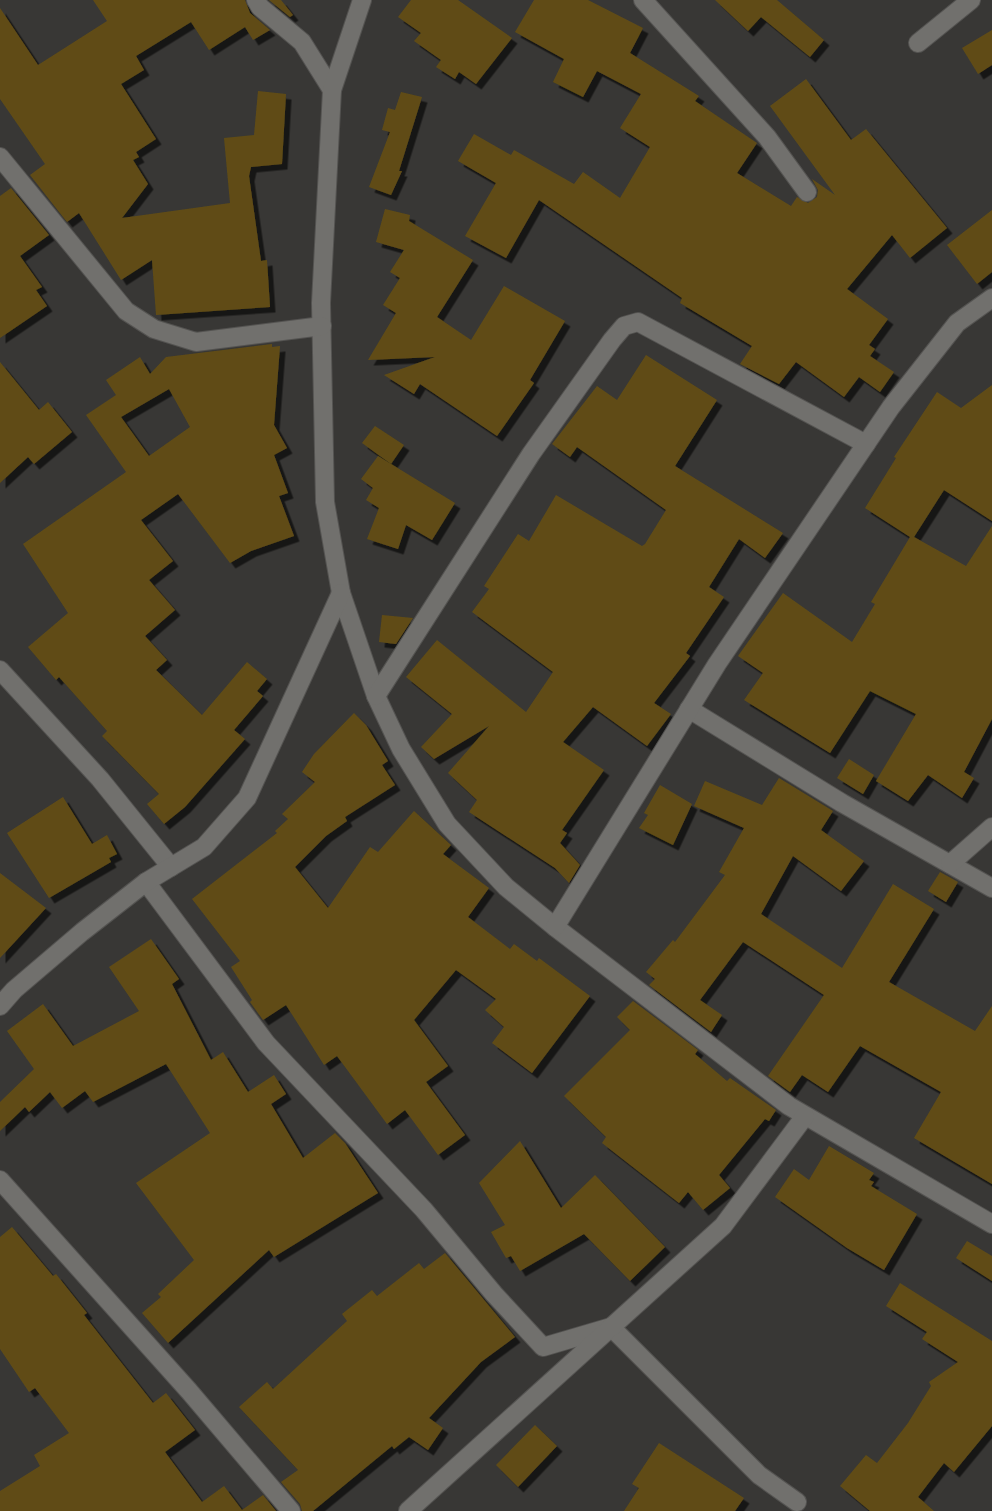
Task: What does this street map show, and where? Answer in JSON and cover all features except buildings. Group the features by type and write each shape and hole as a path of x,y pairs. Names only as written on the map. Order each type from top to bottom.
{"street":[{"path":"256,0 260,7 302,42 332,90"},
{"path":"362,0 332,90 322,326 325,502 341,593 376,696 415,776 447,824 506,887 555,927 805,1116 992,1224"},
{"path":"643,0 767,137 807,192"},
{"path":"918,43 971,0"},
{"path":"0,157 126,311 154,329 196,342 322,326"},
{"path":"555,927 689,709 891,407 957,323 992,298"},
{"path":"376,696 531,454 612,340 632,322 638,322 866,444"},
{"path":"0,1006 82,932 146,882 204,847 247,798 341,593"},
{"path":"0,669 100,779 171,867"},
{"path":"689,709 842,803 992,888"},
{"path":"950,864 992,826"},
{"path":"146,882 266,1043 424,1210 494,1294 543,1347 611,1327"},
{"path":"408,1511 723,1226 805,1116"},
{"path":"0,1180 189,1391 291,1511"},
{"path":"611,1327 759,1476 798,1508"}]}
